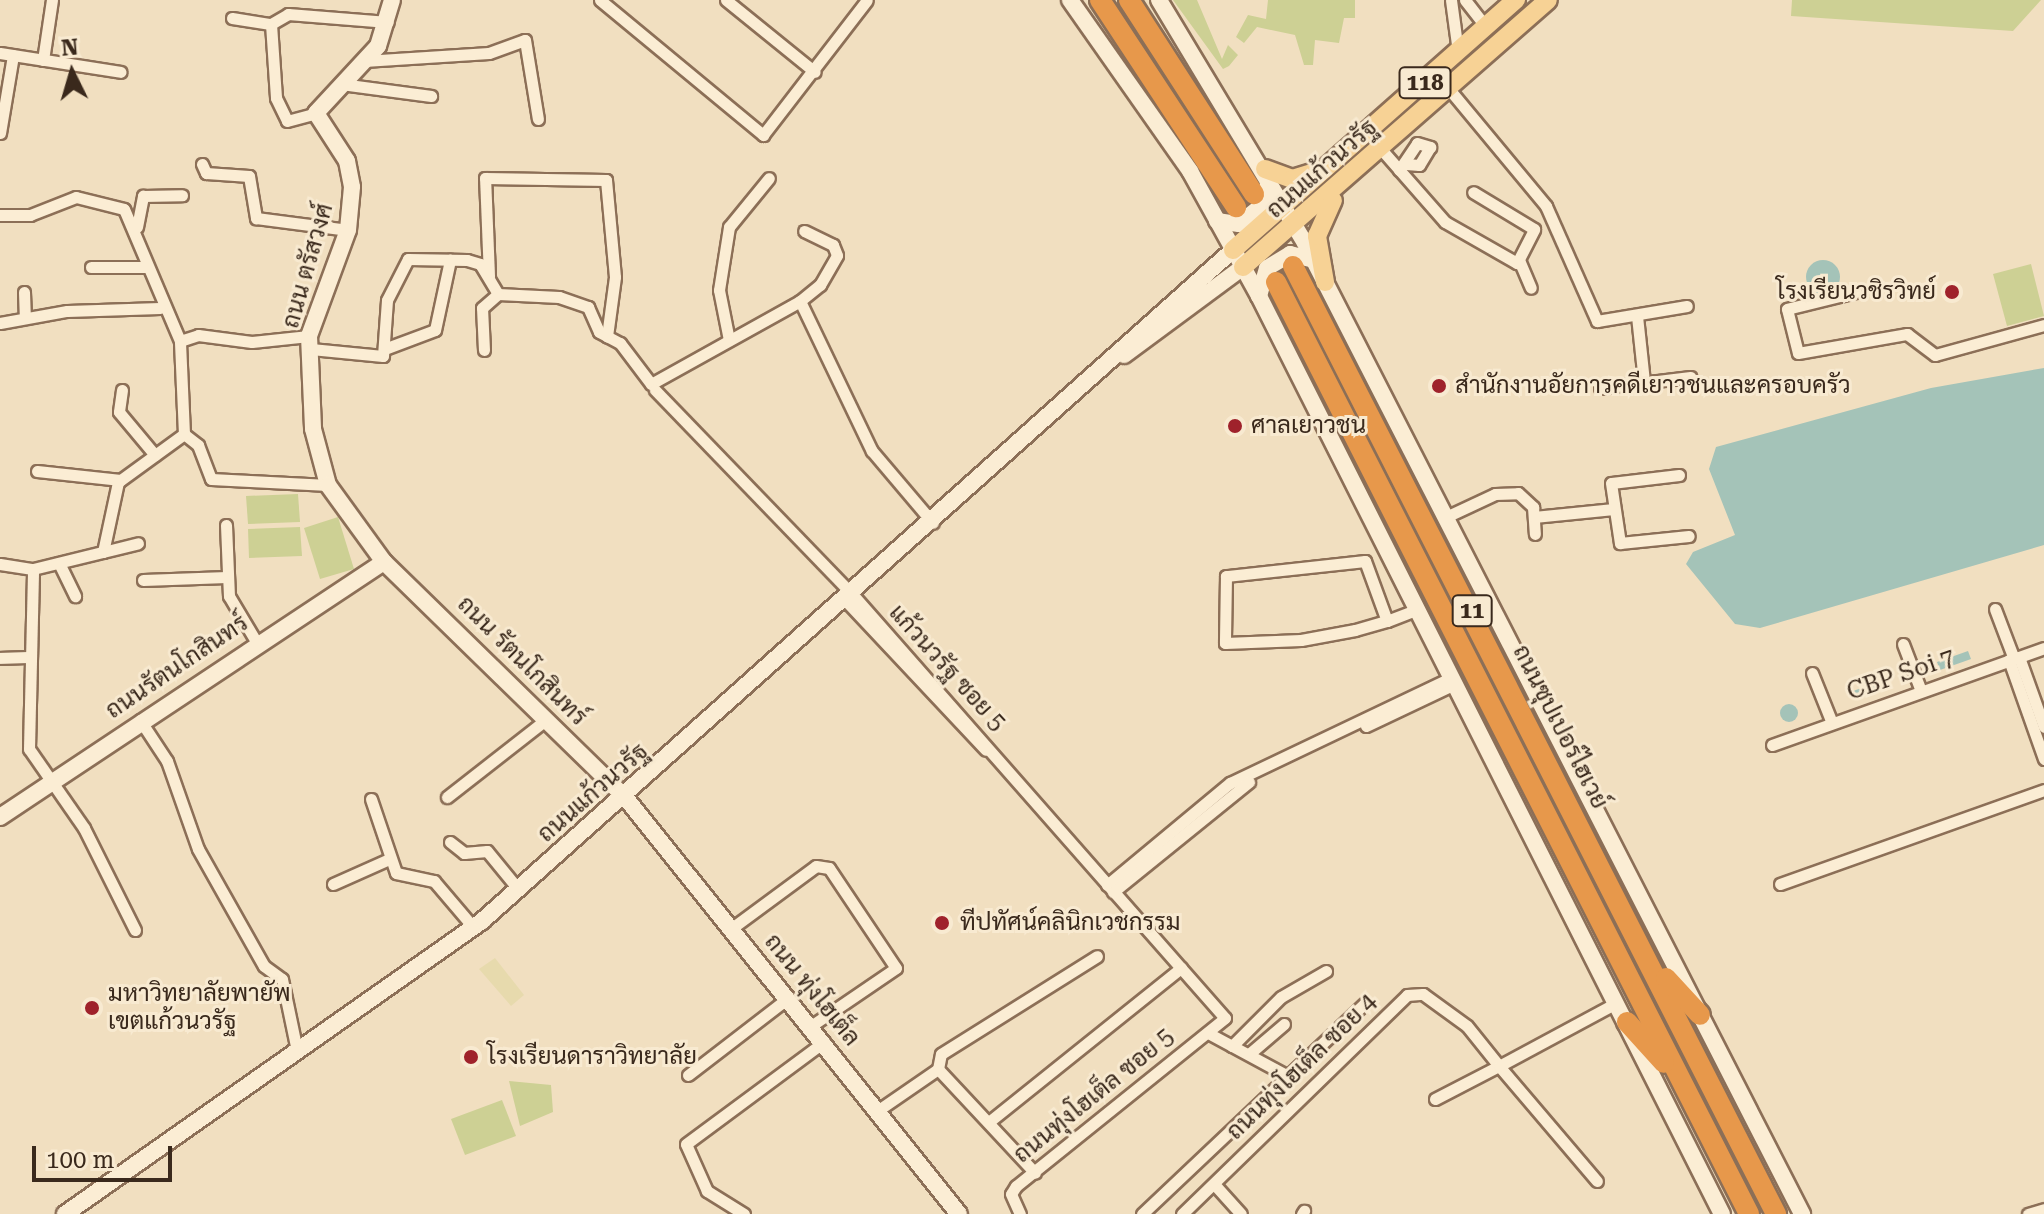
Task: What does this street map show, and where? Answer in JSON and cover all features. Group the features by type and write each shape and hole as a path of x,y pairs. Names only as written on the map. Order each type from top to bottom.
{"highway":[{"path":"1100,0 1236,207"},
{"path":"1129,0 1254,194"},
{"name":"ถนนซุปเปอร์ไฮเวย์","path":"1293,266 1648,957 1776,1214"},
{"name":"ถนนซุปเปอร์ไฮเวย์","path":"1276,282 1749,1214"},
{"path":"1648,957 1700,1015"},
{"path":"1627,1022 1681,1081"}],"main road":[{"name":"ถนนแก้วนวรัฐ","path":"1238,258 1295,225 1548,0"},
{"name":"ถนนแก้วนวรัฐ","path":"1238,258 1285,206 1458,53 1510,2"},
{"path":"1267,173 1300,178 1332,165"},
{"path":"1325,282 1318,224 1349,178"}],"street":[{"path":"43,60 52,0"},
{"path":"271,24 276,98 287,121 316,113 364,61 388,22 392,0"},
{"path":"600,0 757,133 768,132 867,0"},
{"path":"726,0 815,72"},
{"path":"1070,0 1217,221 1259,296 1722,1214"},
{"path":"1159,0 1267,173 1314,260 1448,516 1802,1214"},
{"path":"1451,0 1458,53"},
{"path":"1465,0 1486,27"},
{"path":"232,18 271,24 288,14 388,22"},
{"path":"364,61 489,53 525,40 538,119"},
{"path":"0,133 6,54 121,72"},
{"path":"341,84 431,96"},
{"path":"1449,89 1546,206 1597,321 1687,306"},
{"name":"ถนน ตรัสวงศ์","path":"316,113 347,161 348,230 310,343 313,429 328,485 384,562"},
{"path":"1381,149 1403,167 1445,222 1519,260 1531,288"},
{"path":"202,164 206,173 249,176 256,218 348,230"},
{"path":"1217,221 1239,224 1264,204 1267,173"},
{"path":"489,276 485,178 606,180 615,277 607,336"},
{"path":"729,340 719,290 729,227 769,178"},
{"path":"1473,192 1534,229 1519,260"},
{"path":"182,195 143,196 137,227 145,267 160,308 180,341 184,434 198,445 211,479 328,485"},
{"path":"0,215 30,215 76,197 124,209 137,227"},
{"path":"484,350 482,308 498,294 559,297 588,307 607,336 651,384 800,301 837,255 833,245 804,231"},
{"path":"1259,296 1267,268 1290,254 1314,260"},
{"name":"ถนนแก้วนวรัฐ","path":"65,1214 474,928 1116,360 1238,258"},
{"path":"180,341 310,343 383,356 387,348 384,314 398,269 408,259 480,264 498,294"},
{"path":"387,348 435,330 450,260"},
{"path":"91,267 145,267"},
{"path":"24,292 25,318"},
{"path":"1856,292 1784,311 1798,353 1907,334 1935,355 2044,325"},
{"path":"800,301 872,451 933,523"},
{"path":"0,323 25,318 160,308"},
{"path":"1637,316 1644,382"},
{"path":"1600,388 1690,377"},
{"path":"122,390 119,412 155,455"},
{"name":"แก้วนวรัฐ ซอย 5","path":"655,390 850,598 974,738 994,754 1225,1018"},
{"path":"103,552 121,480 184,434"},
{"path":"37,471 121,480"},
{"path":"1679,475 1611,483 1614,509 1620,543 1689,536"},
{"path":"1448,516 1509,492 1528,500 1534,517 1535,534"},
{"path":"1534,517 1614,509"},
{"path":"226,525 227,577 241,624 257,643"},
{"path":"361,534 365,573"},
{"path":"0,564 33,569 138,543"},
{"path":"1387,621 1365,561 1226,576 1225,643 1301,640 1387,621 1416,610"},
{"name":"ถนนรัตนโกสินทร์","path":"0,817 140,720 384,562"},
{"name":"ถนน รัตนโกสินทร์","path":"384,562 625,797"},
{"path":"59,563 75,596"},
{"path":"33,569 29,749 54,780 135,930"},
{"path":"143,580 227,577"},
{"path":"1995,609 2044,727"},
{"path":"1903,644 1921,691"},
{"name":"CBP Soi 7","path":"1772,745 2044,648"},
{"path":"0,658 30,657"},
{"path":"2014,659 2044,759"},
{"path":"1812,673 1832,723"},
{"path":"1110,888 1214,802 1453,680"},
{"path":"447,797 547,719"},
{"path":"140,720 167,761 198,849 264,966 282,979 297,1051"},
{"path":"1780,884 2044,790"},
{"name":"ถนน ทุ่งโฮเต็ล","path":"625,797 959,1214"},
{"path":"371,799 387,860 399,876 434,881 474,928"},
{"path":"450,842 464,853 487,851 519,890"},
{"path":"333,884 387,860"},
{"path":"732,928 816,866 829,868 896,968 811,1026"},
{"path":"877,1111 938,1069 941,1054 1097,956"},
{"path":"990,1121 1181,968"},
{"path":"1232,1046 1281,997 1326,971"},
{"name":"ถนนทุ่งโฮเต็ล ซอย 4","path":"1182,1214 1407,995 1423,994 1467,1026 1597,1181"},
{"path":"688,1075 788,998"},
{"path":"1142,1214 1365,1003"},
{"path":"1435,1099 1616,1003"},
{"name":"ถนนทุ่งโฮเต็ล ซอย 5","path":"1020,1214 1012,1191 1225,1018"},
{"path":"1249,1054 1284,1024"},
{"path":"1208,1033 1288,1076"},
{"path":"744,1214 707,1191 686,1144 824,1042"},
{"path":"938,1069 990,1121 1035,1173"},
{"path":"1214,1184 1241,1214"},
{"path":"2028,1214 2044,1209"}],"shaded area":[{"path":"495,958 524,995 511,1006 479,969"}],"green space":[{"path":"1173,0 1197,0 1222,59 1228,45 1238,55 1229,66 1223,69"},
{"path":"1268,0 1355,0 1355,18 1344,18 1339,43 1315,40 1313,65 1304,65 1295,35 1257,27 1244,43 1236,37 1248,15 1266,19"},
{"path":"1792,0 2041,0 2013,31 1791,16"},
{"path":"2031,264 2044,316 2007,326 1993,274"},
{"path":"298,494 300,522 248,524 246,496"},
{"path":"338,517 354,569 320,579 304,528"},
{"path":"300,527 302,556 249,558 248,529"},
{"path":"509,1081 551,1085 553,1112 520,1126"},
{"path":"502,1100 516,1136 465,1155 451,1119"}],"water":[{"path":"1823,260 1835,265 1840,277 1835,289 1823,294 1811,289 1806,277 1811,265"},
{"path":"2044,368 2044,545 1760,628 1735,624 1686,564 1693,552 1735,535 1709,469 1716,447 1931,388"},
{"path":"1968,651 1971,659 1940,670 1937,662"},
{"path":"1885,680 1887,687 1856,698 1853,691"},
{"path":"1789,704 1798,713 1789,722 1780,713"}],"place":[{"name":"โรงเรียนวชิรวิทย์","path":"1952,292"},
{"name":"สำนักงานอัยการคดีเยาวชนและครอบครัว","path":"1439,386"},
{"name":"ศาลเยาวชน","path":"1235,426"},
{"name":"ทีปทัศน์คลินิกเวชกรรม","path":"942,923"},
{"name":"มหาวิทยาลัยพายัพ เขตแก้วนวรัฐ","path":"92,1008"},
{"name":"โรงเรียนดาราวิทยาลัย","path":"471,1057"}]}
